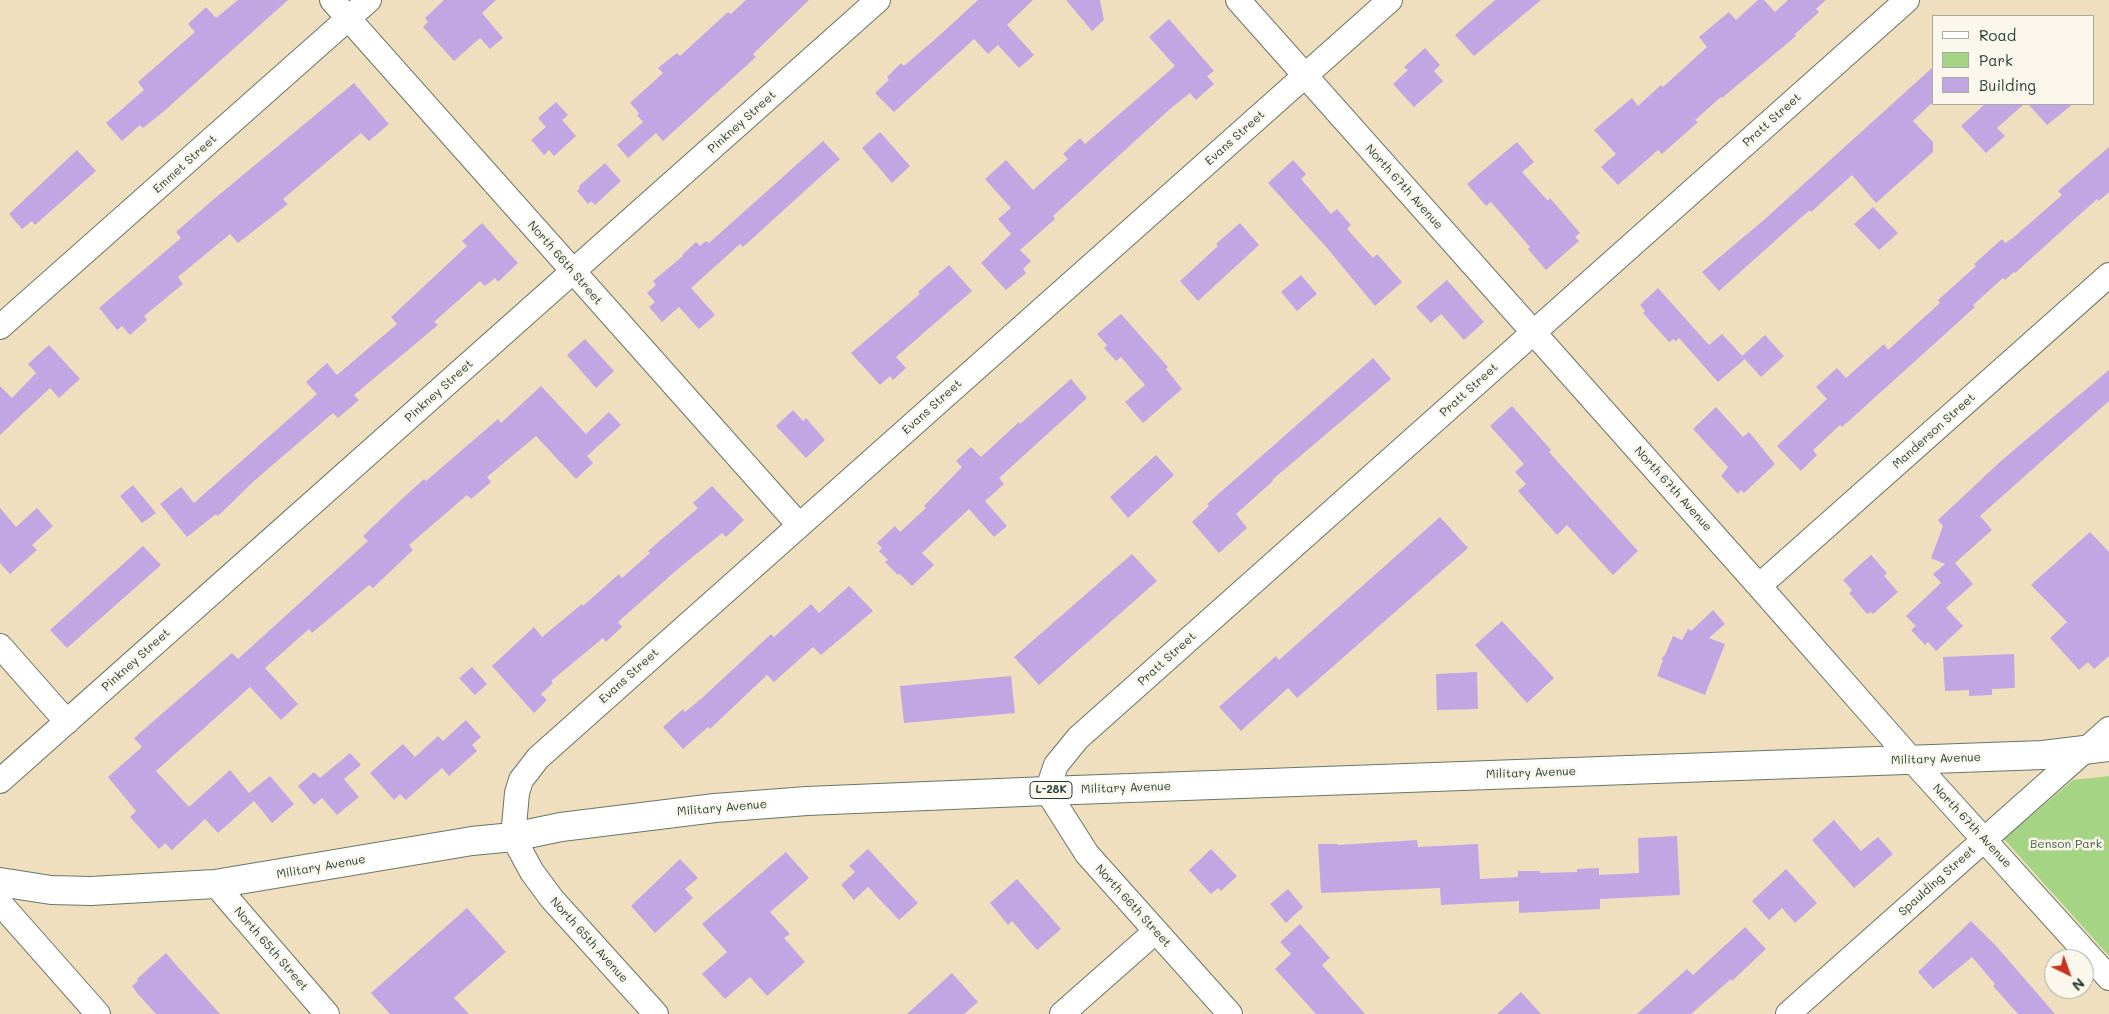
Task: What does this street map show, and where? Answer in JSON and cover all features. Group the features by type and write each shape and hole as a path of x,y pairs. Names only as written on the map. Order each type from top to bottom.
{"main road":[{"name":"Military Avenue","path":"0,882 50,890 91,891 215,884 472,841 513,837 561,827 715,808 807,801 2043,755 2098,748"}],"street":[{"name":"North 66th Street","path":"332,0 799,525"},
{"name":"Emmet Street","path":"0,327 369,0"},
{"name":"Pinkney Street","path":"0,781 878,0"},
{"name":"North 67th Avenue","path":"1238,0 1759,586 1910,759 1985,839 2109,978"},
{"name":"Evans Street","path":"513,837 517,793 521,780 538,758 1390,0"},
{"name":"Pratt Street","path":"1047,791 1056,765 1078,738 1907,0"},
{"name":"Manderson Street","path":"1759,586 2109,275"},
{"path":"0,646 67,722"},
{"name":"Spaulding Street","path":"1788,1014 1985,839 2098,748 2109,729"},
{"name":"North 66th Street","path":"1047,791 1087,854 1230,1014"},
{"name":"North 65th Avenue","path":"513,837 532,872 552,899 656,1014"},
{"name":"North 65th Street","path":"215,884 327,1014"},
{"path":"0,903 98,1014"},
{"path":"1062,1014 1156,931"}],"green space":[{"name":"Benson Park","path":"2109,776 2109,956 2004,839 2073,780"}],"building":[{"path":"238,0 288,0 163,112 143,128 140,125 122,141 106,123 144,90 138,82 195,32 188,24 206,7 216,18"},
{"path":"444,0 496,0 482,13 503,38 490,49 480,38 454,61 423,27 428,22 425,18"},
{"path":"746,0 809,0 753,54 756,57 663,141 656,133 628,158 617,145 643,122 637,115 639,113 630,103 663,73 658,68 677,53 680,56 728,12 731,14"},
{"path":"978,0 1033,0 1007,25 1034,55 1019,68 998,45 988,54 974,39 894,112 875,93 889,80 887,77 901,63 904,66"},
{"path":"1066,0 1100,0 1104,20 1092,31"},
{"path":"1495,0 1541,0 1474,56 1455,35"},
{"path":"1758,0 1764,0 1775,12 1788,0 1826,0 1816,9 1819,12 1795,34 1796,36 1721,97 1695,120 1698,122 1662,154 1658,150 1618,185 1601,167 1616,154 1594,130 1632,98 1638,106 1661,85 1663,87 1707,47 1699,37 1729,12 1736,20"},
{"path":"1169,19 1214,71 1207,76 1214,84 1196,100 1190,93 1171,108 1053,216 1055,219 1020,250 1031,261 1023,269 1026,273 1006,290 981,263 1011,234 998,219 1011,208 985,179 1006,160 1033,190 1068,159 1063,154 1080,138 1085,144 1175,66 1149,37"},
{"path":"1425,48 1440,65 1434,71 1443,81 1414,107 1393,84 1408,70 1404,67"},
{"path":"1932,68 1932,103 1913,121 1933,142 1933,152 1876,203 1852,175 1719,291 1702,272 1765,219"},
{"path":"354,83 389,124 369,141 361,133 283,199 288,204 238,243 230,234 178,277 183,284 144,316 147,320 130,335 122,326 117,330 99,308 181,238 176,232"},
{"path":"556,102 568,115 562,120 576,136 554,156 549,150 544,155 531,140 546,127 538,118"},
{"path":"1984,105 2023,105 1997,128 2005,136 1986,153 1961,126"},
{"path":"2029,105 2072,105 2047,125"},
{"path":"880,132 910,166 892,183 862,148"},
{"path":"823,141 840,159 743,247 740,244 691,288 715,315 699,329 679,307 662,322 649,307 655,302 647,293 656,285 653,281 683,256 696,242 700,246 706,241 709,243"},
{"path":"1517,142 1534,162 1522,172 1548,201 1550,198 1580,233 1575,237 1579,241 1546,270 1528,249 1530,247 1491,202 1486,206 1467,184"},
{"path":"2109,147 2109,192 2099,201 2097,199 2015,273 2005,280 2003,278 1973,305 1975,307 1851,419 1842,427 1840,425 1813,450 1817,455 1801,471 1777,446 1827,399 1816,387 1837,368 1846,378 1884,344 1888,350 1940,303 1938,300 1976,266 1974,264 2002,239 2005,243 2013,238 2062,195 2058,191"},
{"path":"77,150 96,171 35,225 32,221 22,229 9,214"},
{"path":"1293,160 1306,174 1301,179 1331,214 1337,209 1351,225 1347,229 1373,258 1377,254 1402,282 1375,306 1327,248 1268,183"},
{"path":"605,163 621,181 595,205 591,201 588,204 577,191 580,188 579,186"},
{"path":"1873,207 1898,233 1879,250 1854,224"},
{"path":"482,223 518,263 498,282 495,278 485,286 480,281 434,322 438,325 354,395 359,400 338,418 333,413 254,481 218,516 216,514 187,537 160,504 181,487 194,503 317,394 306,382 327,363 337,375 397,324 391,317 467,246 462,241"},
{"path":"1240,223 1259,245 1198,301 1180,281 1218,246 1216,244"},
{"path":"949,265 972,291 896,357 906,368 893,380 890,376 880,385 851,353 920,294 918,292"},
{"path":"1301,275 1317,294 1297,311 1281,292"},
{"path":"1447,280 1484,322 1464,340 1441,314 1431,323 1416,307"},
{"path":"1658,288 1709,345 1722,334 1745,359 1718,382 1679,338 1676,341 1673,339 1669,342 1643,313 1645,311 1640,305"},
{"path":"1121,314 1168,367 1166,369 1182,389 1143,423 1125,402 1145,385 1121,357 1116,361 1104,348 1107,345 1097,334"},
{"path":"1765,335 1784,356 1761,377 1742,356"},
{"path":"585,339 614,371 596,388 567,355"},
{"path":"49,345 80,379 59,398 50,388 0,435 0,386 12,398 36,373 28,364"},
{"path":"1373,358 1391,379 1272,480 1236,514 1247,528 1219,553 1192,522 1209,506 1207,504"},
{"path":"2109,370 2109,401 1980,516 1992,530 1955,563 1973,584 1946,608 1963,626 1936,651 1928,642 1925,645 1911,630 1916,626 1906,616 1941,583 1933,574 1945,564 1931,558 1943,526 1938,520 2002,460"},
{"path":"1071,379 1087,398 999,478 1004,484 985,501 1007,526 994,537 969,509 922,553 934,565 912,586 900,574 898,575 885,562 888,560 879,551 882,548 877,543 895,526 900,532 926,508 924,506 962,467 956,461 971,447 981,457 1019,422 1020,424"},
{"path":"541,386 586,434 609,412 621,425 587,456 593,463 576,479 536,436 487,477 491,482 471,499 467,495 409,545 413,550 373,588 369,585 312,633 309,629 265,668 298,704 281,720 250,687 156,771 189,807 230,770 249,793 270,776 294,804 272,823 254,801 218,833 205,819 172,850 165,843 159,849 130,817 136,811 108,777 142,747 134,738 232,653 238,659 368,541 363,536 424,479 426,481 498,419 501,423"},
{"path":"1512,406 1551,450 1549,452 1638,551 1613,575 1567,525 1557,535 1518,491 1526,484 1515,472 1524,464 1490,426"},
{"path":"1716,407 1743,437 1749,432 1775,464 1744,493 1741,490 1738,494 1721,476 1728,467 1693,429"},
{"path":"793,410 803,421 806,418 825,440 806,458 776,426"},
{"path":"1156,455 1174,475 1128,518 1110,497"},
{"path":"133,485 156,513 142,523 120,496"},
{"path":"712,486 744,520 726,537 722,533 679,568 618,622 622,627 606,642 603,638 551,681 553,683 541,694 547,700 534,713 492,666 534,627 542,637 582,604 583,606 619,574 622,578 650,553 648,551 698,508 693,503"},
{"path":"0,508 16,527 37,508 53,526 32,545 37,550 10,574 0,563"},
{"path":"1440,517 1468,548 1297,698 1288,688 1241,731 1219,707 1276,656 1279,660"},
{"path":"2090,532 2109,552 2109,656 2094,669 2088,662 2079,670 2050,638 2067,622 2031,585"},
{"path":"143,546 161,565 67,648 50,630"},
{"path":"1132,554 1157,581 1039,685 1014,657"},
{"path":"1871,555 1887,573 1884,576 1898,592 1873,614 1871,612 1867,614 1849,593 1852,590 1843,580"},
{"path":"849,586 873,611 821,655 813,647 774,682 767,675 710,729 708,727 683,749 663,727 683,709 685,712 702,698 771,634 774,637 811,604 819,613"},
{"path":"1713,610 1725,624 1709,638 1725,644 1705,695 1657,676 1663,660 1661,659 1665,655 1673,636 1682,640 1688,629 1691,631"},
{"path":"1502,621 1554,678 1527,703 1475,645"},
{"path":"2014,654 2015,688 1992,689 1992,695 1969,696 1969,690 1945,691 1943,657"},
{"path":"472,667 487,684 475,695 459,678"},
{"path":"1477,672 1478,709 1437,710 1436,674"},
{"path":"1011,676 1015,713 904,723 900,686"},
{"path":"466,720 481,737 472,745 477,751 449,776 442,768 406,800 400,794 394,800 370,773 403,744 415,757 438,736 443,741"},
{"path":"350,753 361,765 344,779 359,797 337,815 322,798 314,805 298,786 314,772 320,778"},
{"path":"1834,820 1861,851 1878,837 1893,854 1854,888 1812,840"},
{"path":"1677,836 1680,895 1600,899 1600,909 1519,913 1519,901 1441,905 1440,888 1321,893 1318,844 1338,845 1417,840 1418,847 1478,844 1480,879 1518,877 1518,871 1540,871 1540,873 1577,872 1577,869 1599,868 1599,875 1639,873 1638,838"},
{"path":"868,849 918,903 899,920 868,887 854,900 841,885 855,872 849,866"},
{"path":"1211,849 1237,876 1221,891 1218,888 1211,894 1189,870"},
{"path":"786,852 809,878 770,912 790,934 784,938 805,962 767,996 750,977 725,999 702,974 727,952 702,924"},
{"path":"680,859 698,878 685,889 693,898 655,933 631,906"},
{"path":"1786,869 1817,903 1795,923 1782,908 1769,920 1752,901"},
{"path":"1017,879 1061,929 1037,950 1012,921 1008,925 990,903"},
{"path":"1288,889 1303,907 1286,923 1270,904"},
{"path":"467,908 506,952 454,998 469,1014 390,1014 371,993"},
{"path":"1971,921 1997,947 2055,1014 2018,1014 1993,986 1995,984 1972,957 1933,989 1918,972"},
{"path":"1300,924 1330,958 1322,965 1365,1014 1316,1014 1275,969 1291,954 1280,942"},
{"path":"1745,927 1766,949 1732,981 1731,979 1691,1014 1637,1014 1687,969 1693,975"},
{"path":"166,953 220,1014 156,1014 137,993 132,986 138,981 137,979"},
{"path":"952,973 978,1002 964,1014 907,1014"},
{"path":"1521,992 1541,1014 1497,1014"}]}
